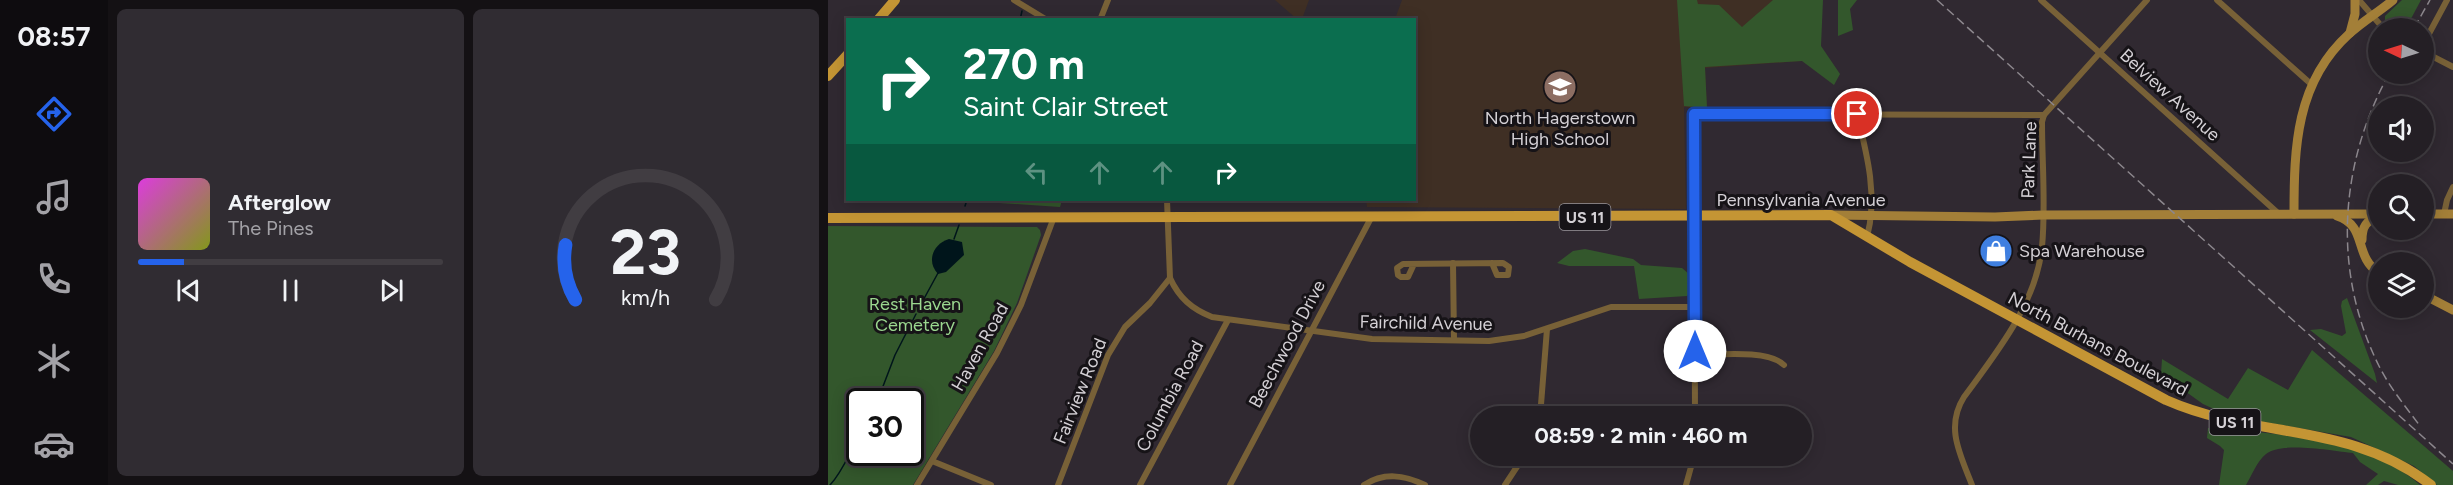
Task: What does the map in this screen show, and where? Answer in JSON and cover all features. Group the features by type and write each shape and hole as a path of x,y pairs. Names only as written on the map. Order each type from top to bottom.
{"main road":[{"path":"880,18 895,0"},
{"path":"2349,33 2355,15 2355,0"},
{"path":"2294,214 2298,138 2311,84 2326,59 2349,33 2393,0"},
{"path":"828,75 846,56"},
{"name":"Pennsylvania Avenue","path":"828,218 1873,216 1995,218 2043,215 2279,213 2368,216"},
{"path":"2332,214 2347,219 2354,227 2362,254 2368,264"},
{"name":"North Burhans Boulevard","path":"1830,216 2018,320 2190,411 2351,443 2394,460 2431,485"},
{"path":"2362,254 2364,227 2368,222"},
{"path":"2434,300 2453,310"}],"street":[{"path":"1014,0 1044,18"},
{"path":"1101,18 1108,0"},
{"name":"Belview Avenue","path":"2041,0 2279,213"},
{"name":"Park Lane","path":"1972,485 1955,436 1954,419 1956,409 2018,320 2038,268 2042,248 2042,122 2044,115 2147,0"},
{"path":"2217,0 2311,84"},
{"path":"2359,0 2372,16"},
{"path":"2434,24 2447,0"},
{"path":"2434,57 2453,67"},
{"path":"1695,406 1694,114 2044,115"},
{"path":"1857,114 1869,165 1873,216 1867,237"},
{"path":"2449,214 2447,200 2453,187"},
{"path":"1167,201 1170,278"},
{"name":"Haven Road","path":"917,485 1014,321 1054,216"},
{"name":"Beechwood Drive","path":"1230,485 1371,218"},
{"path":"1454,263 1454,340"},
{"path":"1414,264 1492,263"},
{"name":"Fairchild Avenue","path":"1170,278 1176,291 1190,306 1212,317 1389,341 1503,340 1547,329 1611,307 1695,307"},
{"name":"Fairview Road","path":"1058,485 1108,355 1125,327 1150,303 1170,278"},
{"name":"Columbia Road","path":"1140,485 1228,320"},
{"path":"1541,406 1547,329"},
{"path":"1695,355 1766,356 1779,359 1784,365"},
{"path":"932,461 987,484"},
{"path":"1505,485 1517,466"},
{"path":"1686,485 1691,466"},
{"path":"1364,485 1391,476 1407,477 1425,485"}],"shaded area":[{"path":"1275,0 1309,0 1302,18 1296,18"},
{"name":"North Hagerstown High School","path":"1402,0 1823,0 1802,61 1705,68 1707,108 1684,107 1686,209 1367,207 1366,201 1416,201 1416,18 1395,18"}],"green space":[{"path":"1677,0 1697,0 1698,4 1719,5 1742,27 1773,0 1823,0 1821,46 1840,74 1834,85 1802,61 1705,67 1707,108 1684,106"},
{"path":"1838,0 1857,0 1850,9 1853,30 1838,36"},
{"path":"2402,0 2421,0 2411,18 2385,18"},
{"path":"969,201 1062,201 1060,207"},
{"name":"Rest Haven Cemetery","path":"828,226 1037,227 1041,235 1017,303 994,351 913,485 828,485"},
{"path":"1585,249 1633,259 1641,265 1682,268 1690,275 1693,286 1687,296 1639,299 1634,266 1569,266 1557,263 1573,251"},
{"path":"2347,298 2377,383 2310,330 2321,329 2342,336 2346,333 2341,306 2342,301"},
{"path":"2312,350 2453,471 2453,485 2437,485 2414,466 2351,437 2229,416 2203,404 2161,374 2162,359 2228,399 2248,368 2288,390"},
{"path":"2208,428 2290,436 2348,449 2400,470 2420,485 2398,485 2384,481 2378,485 2366,485 2378,474 2360,462 2353,453 2295,447 2274,450 2266,454 2257,464 2246,485 2219,485 2224,450 2207,438"}],"water":[{"path":"949,239 962,242 964,255 946,272 938,274 932,264 933,253 943,241"}],"waterway":[{"path":"1020,18 1022,11"},
{"path":"965,206 967,201"},
{"path":"954,239 959,225"},
{"path":"920,306 938,273"},
{"path":"882,388 895,355 916,314"},
{"path":"830,485 846,460"}],"railway":[{"path":"1937,0 2453,464"},
{"path":"2420,18 2430,0"},
{"path":"2384,84 2372,109 2360,144 2351,181 2348,256 2354,293 2364,330 2379,366 2398,397 2420,426"}],"place":[{"name":"North Hagerstown High School","path":"1560,87"},
{"name":"Spa Warehouse","path":"1996,251"}],"route":[{"path":"1695,351 1694,114 1857,114"}]}
